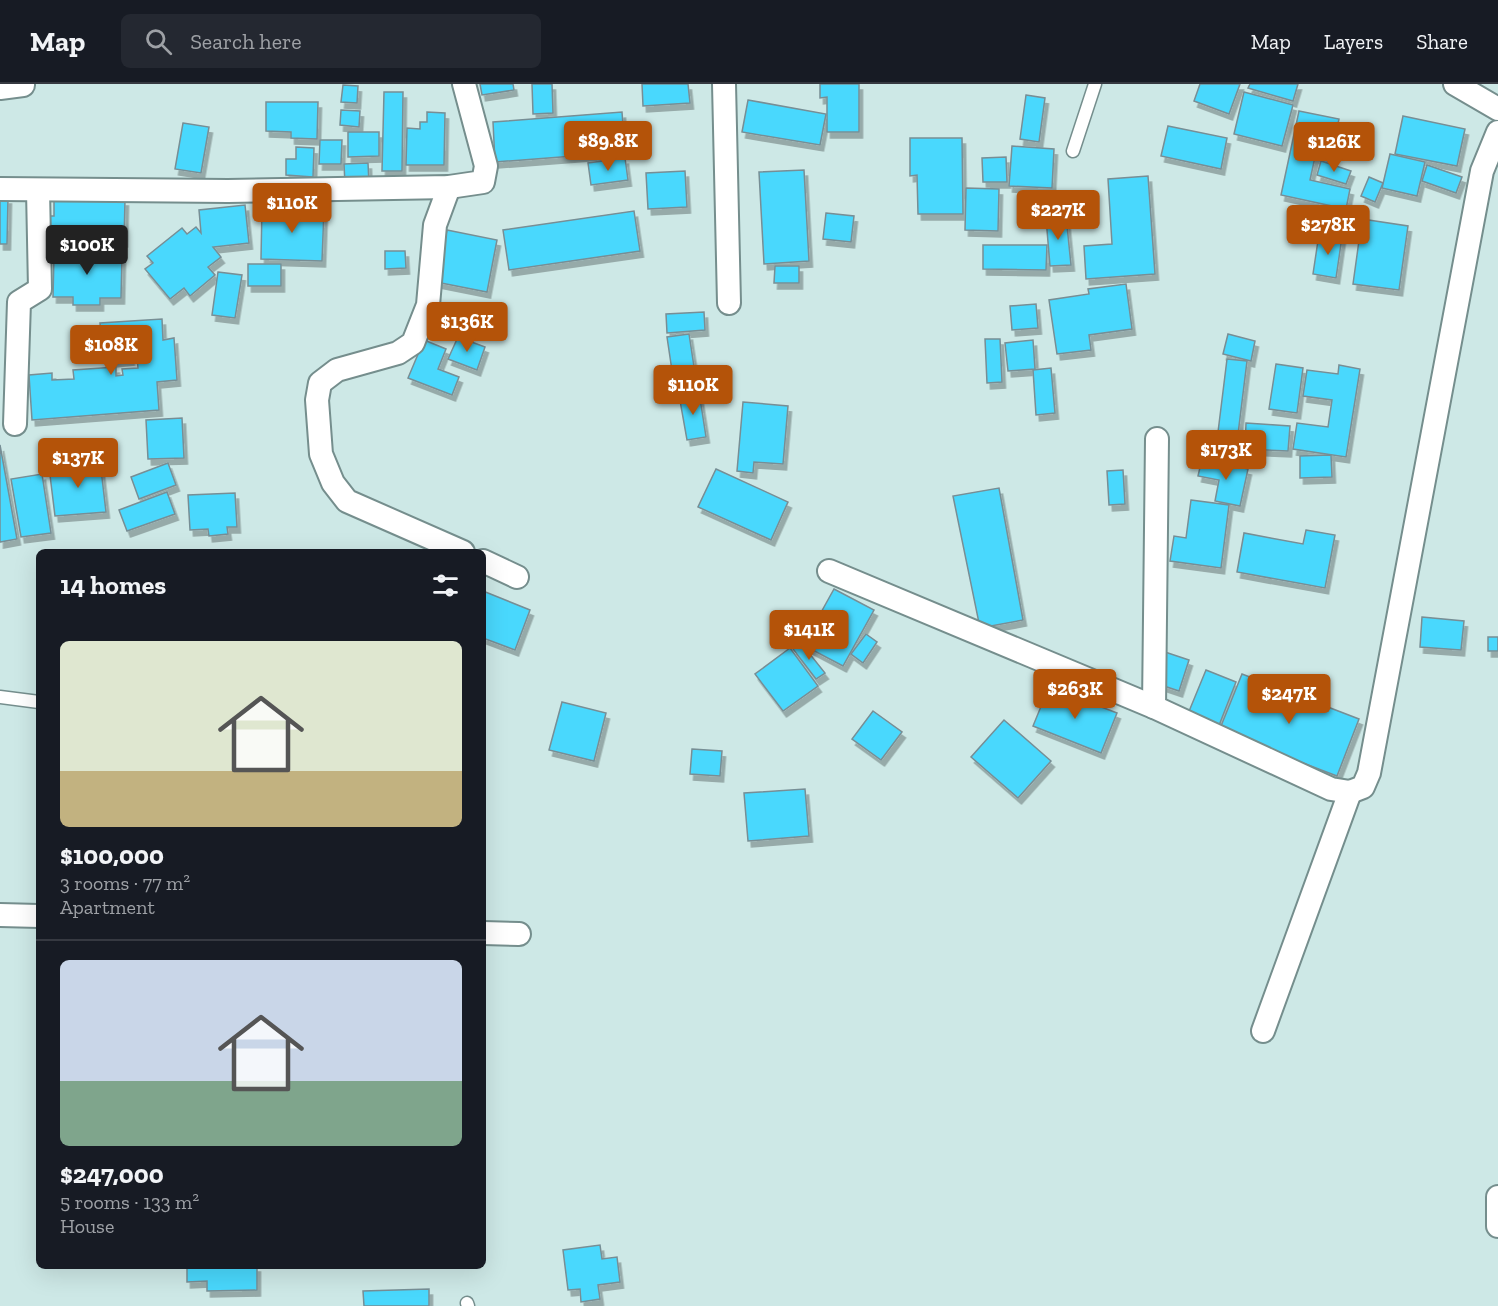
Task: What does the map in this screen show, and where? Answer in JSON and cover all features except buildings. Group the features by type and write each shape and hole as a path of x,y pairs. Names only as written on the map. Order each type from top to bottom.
{"street":[{"path":"0,189 228,191 449,187 483,182 486,166 464,84"},
{"path":"724,84 729,303"},
{"path":"1455,84 1498,109"},
{"path":"0,88 23,86"},
{"path":"829,571 1154,707 1332,789 1350,792 1363,787 1369,773 1482,171 1498,132"},
{"path":"449,187 435,225 428,305 413,343 398,353 337,370 320,383 317,400 321,454 333,483 347,501 456,549"},
{"path":"15,424 20,302 40,289 38,190"},
{"path":"1154,707 1157,440"},
{"path":"486,562 517,578"},
{"path":"1263,1031 1350,792"},
{"path":"0,915 36,916"},
{"path":"486,933 519,934"},
{"path":"1498,1197 1498,1226"}],"lane":[{"path":"1073,151 1095,84"},
{"path":"0,697 36,702"}]}
